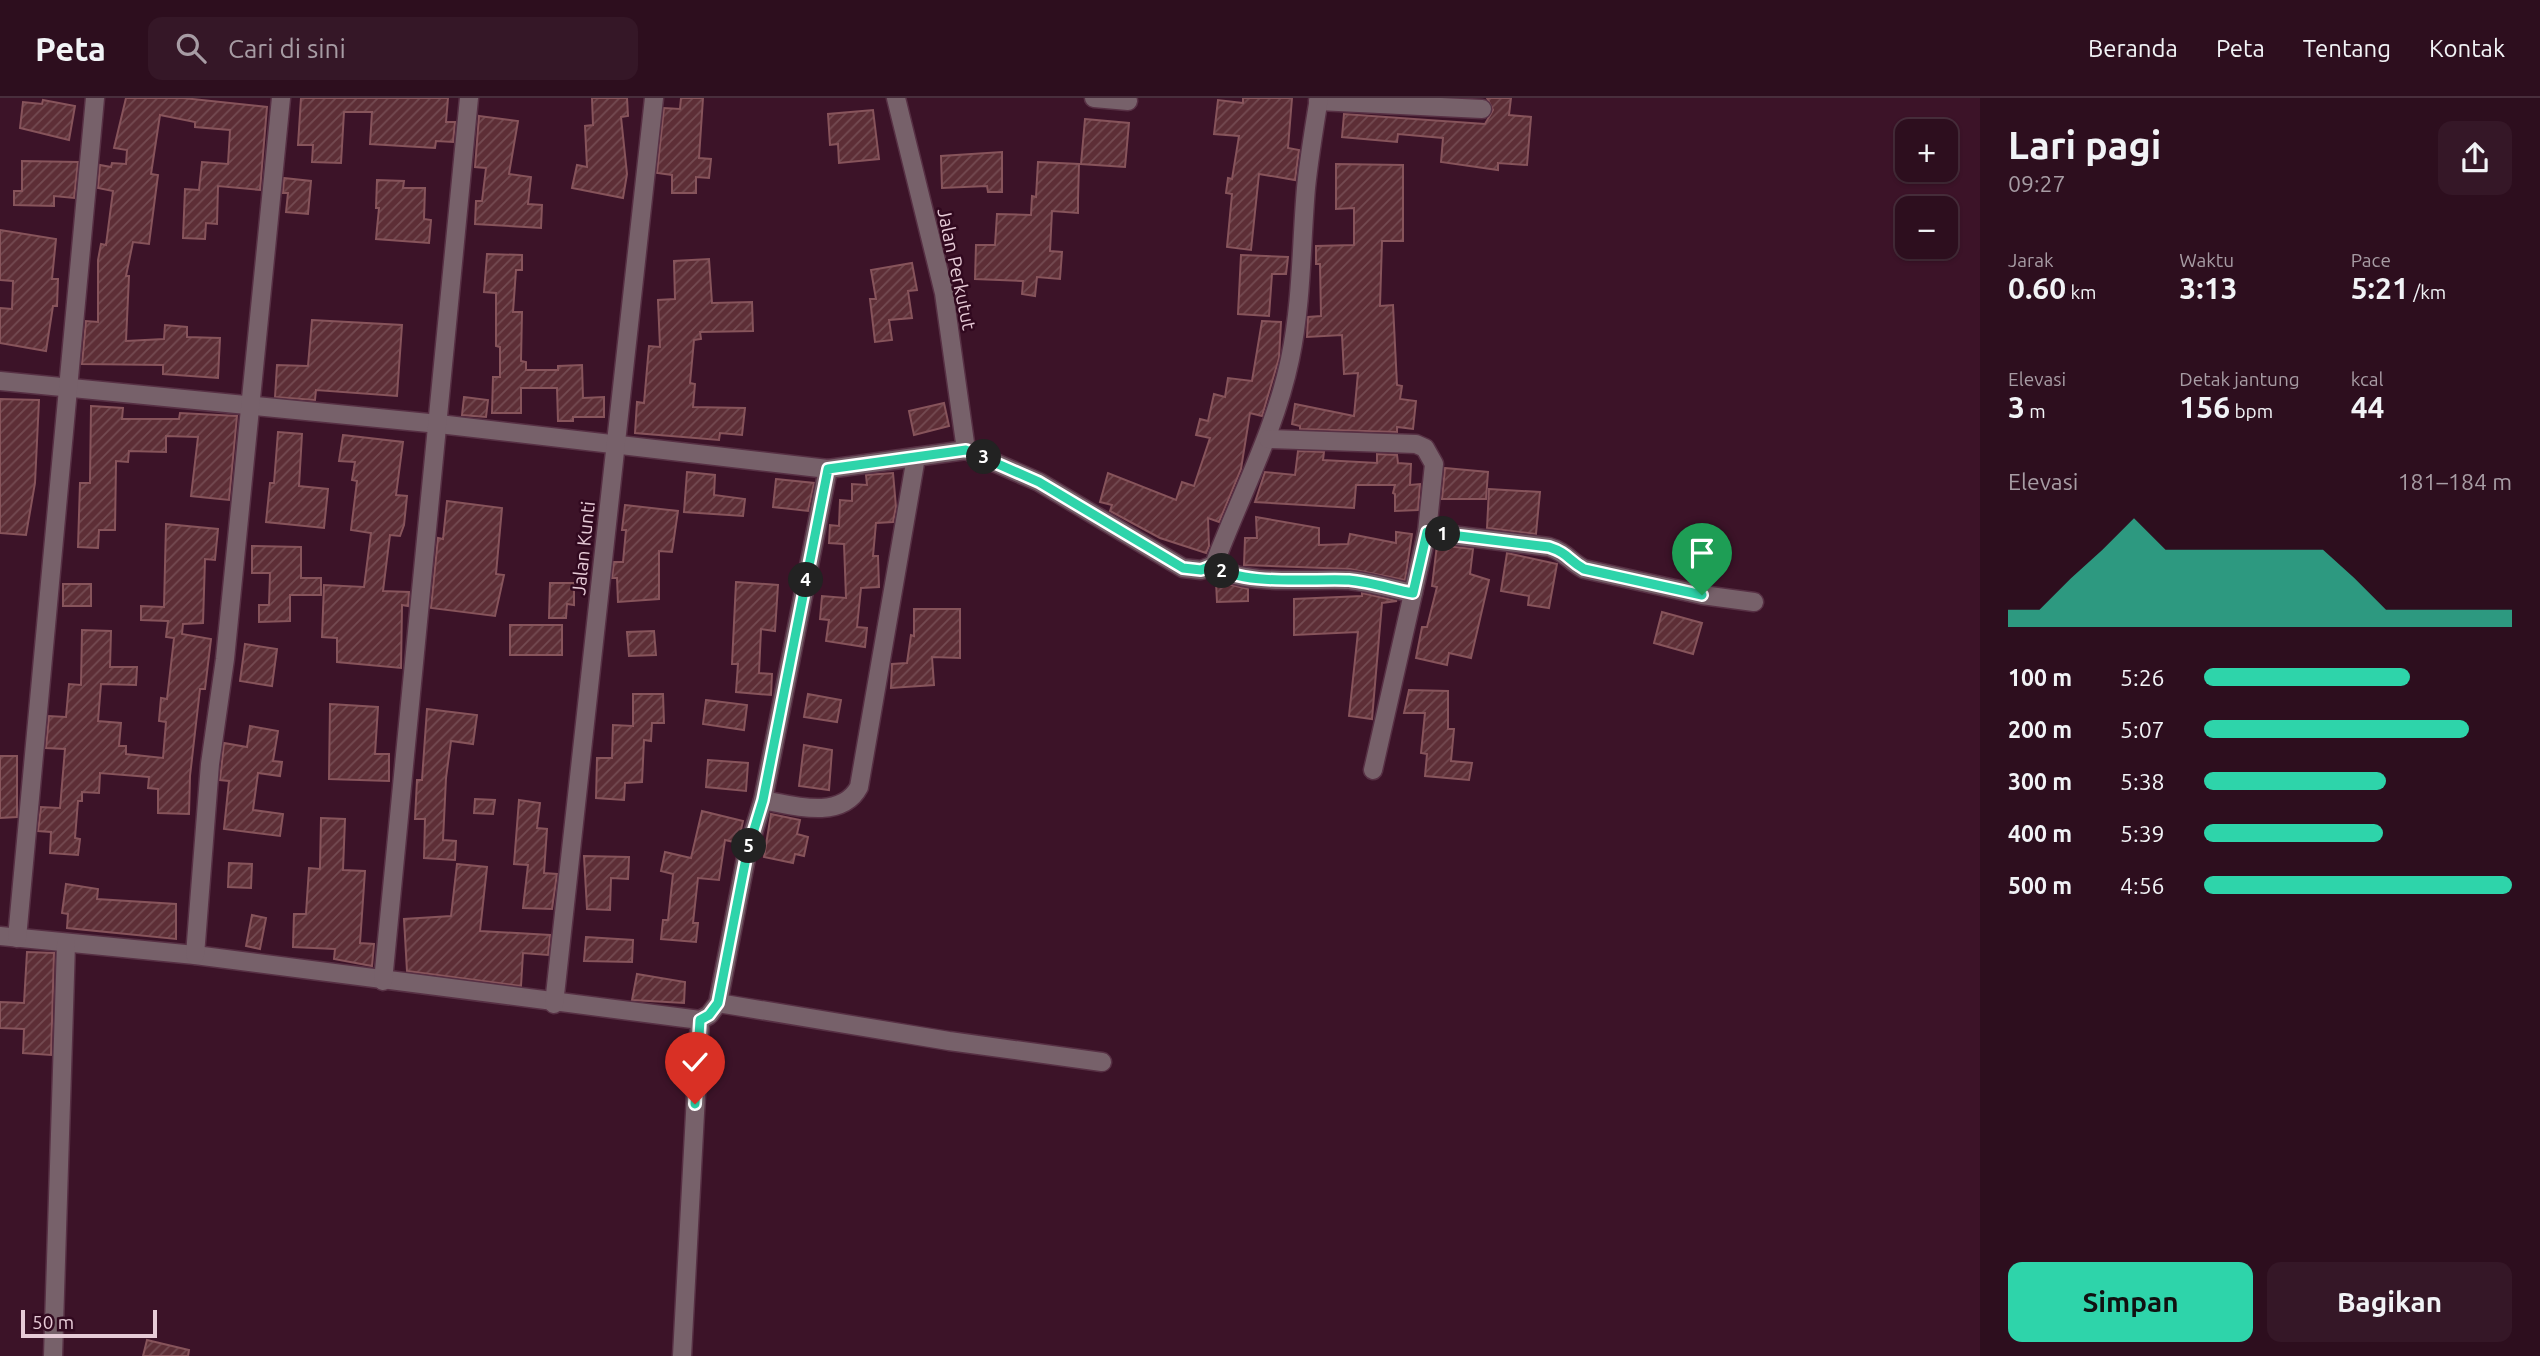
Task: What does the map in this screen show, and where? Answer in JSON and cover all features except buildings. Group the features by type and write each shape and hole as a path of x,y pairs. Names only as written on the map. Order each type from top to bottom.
{"street":[{"path":"94,98 9,937 195,955 554,1004 700,1020 709,1015 718,1003 747,853 763,800 828,469"},
{"path":"195,955 210,764 225,659 281,98"},
{"path":"383,981 469,98"},
{"name":"Jalan Kunti","path":"554,1004 654,98"},
{"name":"Jalan Perkutut","path":"896,98 944,293 966,450"},
{"path":"1094,98 1128,101"},
{"path":"1214,565 1226,530 1268,439 1290,361 1299,308 1307,187 1319,99 1482,109"},
{"path":"0,381 439,424 828,469 966,450 1039,482 1183,568 1201,570 1214,565"},
{"path":"1268,439 1405,442 1425,448 1434,464 1427,532 1373,770"},
{"path":"763,800 825,808 846,800 859,787 916,457"},
{"path":"1427,532 1549,547 1566,553 1572,563 1584,569 1702,595 1754,602"},
{"path":"1214,565 1225,573 1280,580 1351,580 1413,593"},
{"path":"53,1356 66,944"},
{"path":"718,1003 949,1041 1102,1062"},
{"path":"682,1356 700,1020"}],"route":[{"path":"695,1104 700,1020 709,1015 718,1003 747,853 763,800 828,469 966,450 1039,482 1167,560 1194,571 1214,565 1225,573 1280,580 1351,580 1413,593 1427,532 1549,547 1566,553 1572,563 1584,569 1702,595"}]}
